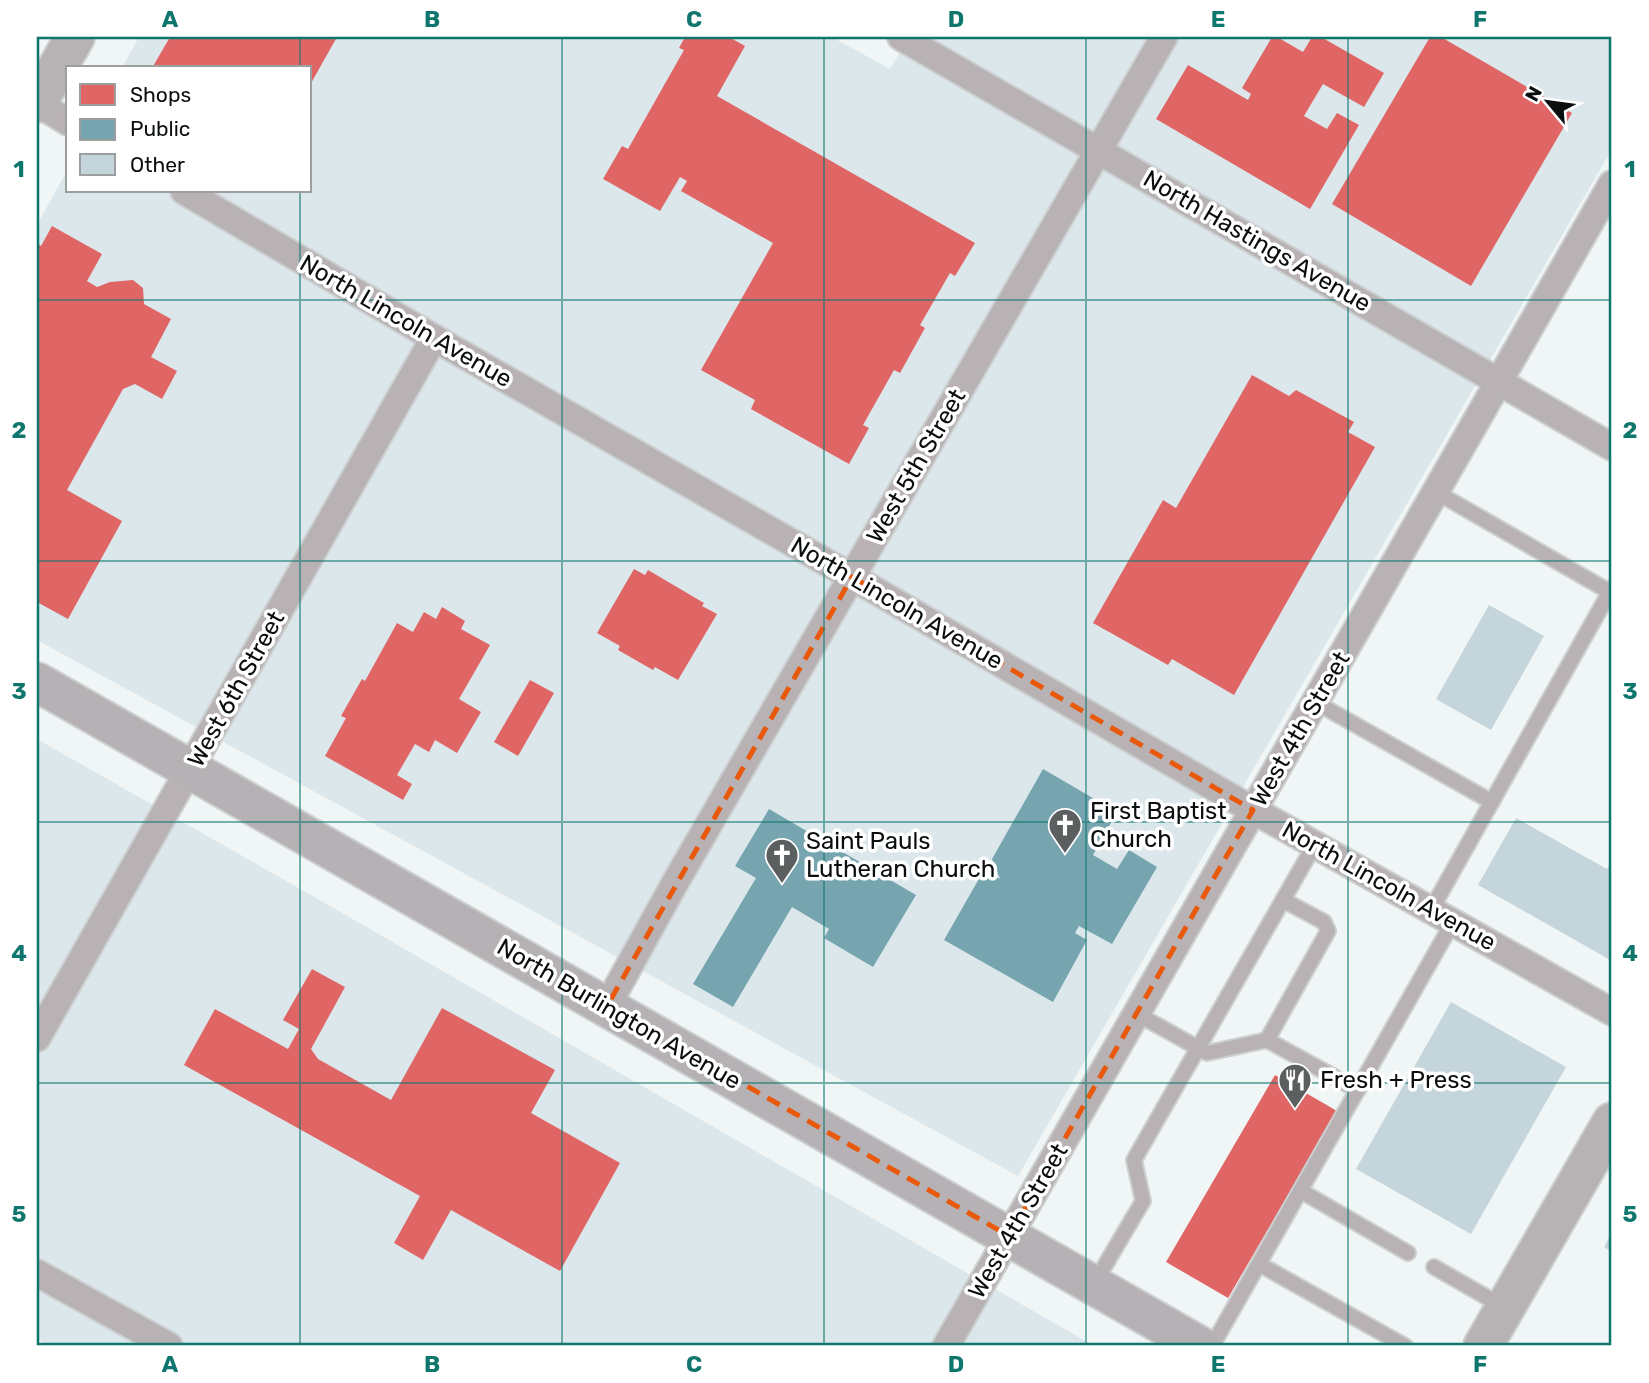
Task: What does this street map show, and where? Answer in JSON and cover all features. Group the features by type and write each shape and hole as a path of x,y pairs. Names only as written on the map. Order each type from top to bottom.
{"highway":[{"name":"North Burlington Avenue","path":"37,682 1200,1346"}],"main road":[{"path":"37,103 75,37"},
{"path":"1483,1346 1612,1122"}],"street":[{"name":"North Hastings Avenue","path":"901,37 1612,447"},
{"name":"West 5th Street","path":"607,1006 676,881 1164,37"},
{"path":"37,103 66,121"},
{"name":"West 4th Street","path":"946,1346 1612,184"},
{"name":"North Lincoln Avenue","path":"186,192 1253,810 1612,1012"},
{"name":"West 6th Street","path":"37,1038 434,338"},
{"path":"37,1273 169,1346"}],"lane":[{"path":"1212,1346 1358,1090 1442,916 1492,803 1611,590 1436,492"},
{"path":"1315,702 1492,803"},
{"path":"1094,1285 1143,1201 1133,1160 1315,844"},
{"path":"1268,1040 1328,931 1324,922 1283,900"},
{"path":"1137,1014 1206,1053 1268,1040 1358,1090"},
{"path":"1301,1191 1408,1253"},
{"path":"1259,1264 1405,1346"},
{"path":"1434,1267 1505,1308"}],"highlighted area":[{"path":"852,577 1253,810 1009,1236 607,1006"}],"shaded area":[{"path":"139,37 832,37 890,69 909,37 1612,37 1612,149 1018,1176 37,640 37,225 66,173 66,192 312,192 312,66 123,66"},
{"path":"37,739 1094,1346 49,1346 37,1339"}],"building: Shops":[{"path":"170,37 337,37 312,81 312,66 153,66"},
{"path":"685,37 729,37 745,46 717,96 975,243 955,276 950,273 920,325 925,328 900,373 894,370 863,425 869,428 849,464 751,409 755,400 701,370 773,243 681,191 687,181 680,177 660,211 603,179 622,146 628,149 684,50 679,48"},
{"path":"1272,37 1277,37 1303,52 1312,37 1321,37 1384,73 1364,107 1323,84 1304,116 1327,129 1337,113 1359,125 1310,209 1156,119 1188,65 1248,100 1251,94 1242,88"},
{"path":"1430,37 1441,37 1572,113 1471,286 1332,204"},
{"path":"52,226 102,254 87,281 97,287 110,282 133,280 143,288 144,304 171,319 151,357 177,371 162,399 135,384 123,389 67,490 122,521 68,619 37,602 37,243 41,246"},
{"path":"1252,375 1289,396 1296,390 1354,422 1348,432 1375,447 1234,695 1172,659 1168,665 1093,623 1163,500 1176,508"},
{"path":"634,569 645,575 648,570 704,603 702,606 717,614 678,680 655,667 653,670 618,650 620,646 597,633"},
{"path":"442,607 465,621 461,629 490,645 459,699 481,712 457,753 435,740 429,752 415,744 397,775 412,784 403,800 325,756 346,718 341,716 362,679 365,681 397,623 413,632 424,612 436,619"},
{"path":"530,680 554,693 518,756 494,742"},
{"path":"312,969 345,987 311,1049 318,1059 391,1100 442,1008 555,1070 531,1113 620,1163 560,1271 451,1210 423,1260 394,1243 420,1196 184,1065 215,1009 288,1049 299,1029 283,1020"},
{"path":"1275,1075 1337,1111 1228,1298 1166,1262"}],"building: Public":[{"path":"1043,769 1117,812 1093,855 1117,869 1129,850 1157,867 1112,944 1079,926 1075,933 1087,940 1053,1002 944,940 984,870 1000,879 992,859"},
{"path":"769,809 916,895 873,967 824,938 829,929 792,907 733,1007 693,984 756,878 735,866"}],"building: Other":[{"path":"1489,605 1544,636 1491,730 1436,699"},
{"path":"1516,818 1607,869 1612,859 1612,961 1478,885"},
{"path":"1451,1002 1566,1067 1471,1234 1356,1169"},
{"path":"1612,1232 1612,1252 1604,1247"}],"place":[{"name":"First Baptist Church","path":"1065,855"},
{"name":"Saint Pauls Lutheran Church","path":"782,885"},
{"name":"Fresh + Press","path":"1295,1110"}]}
